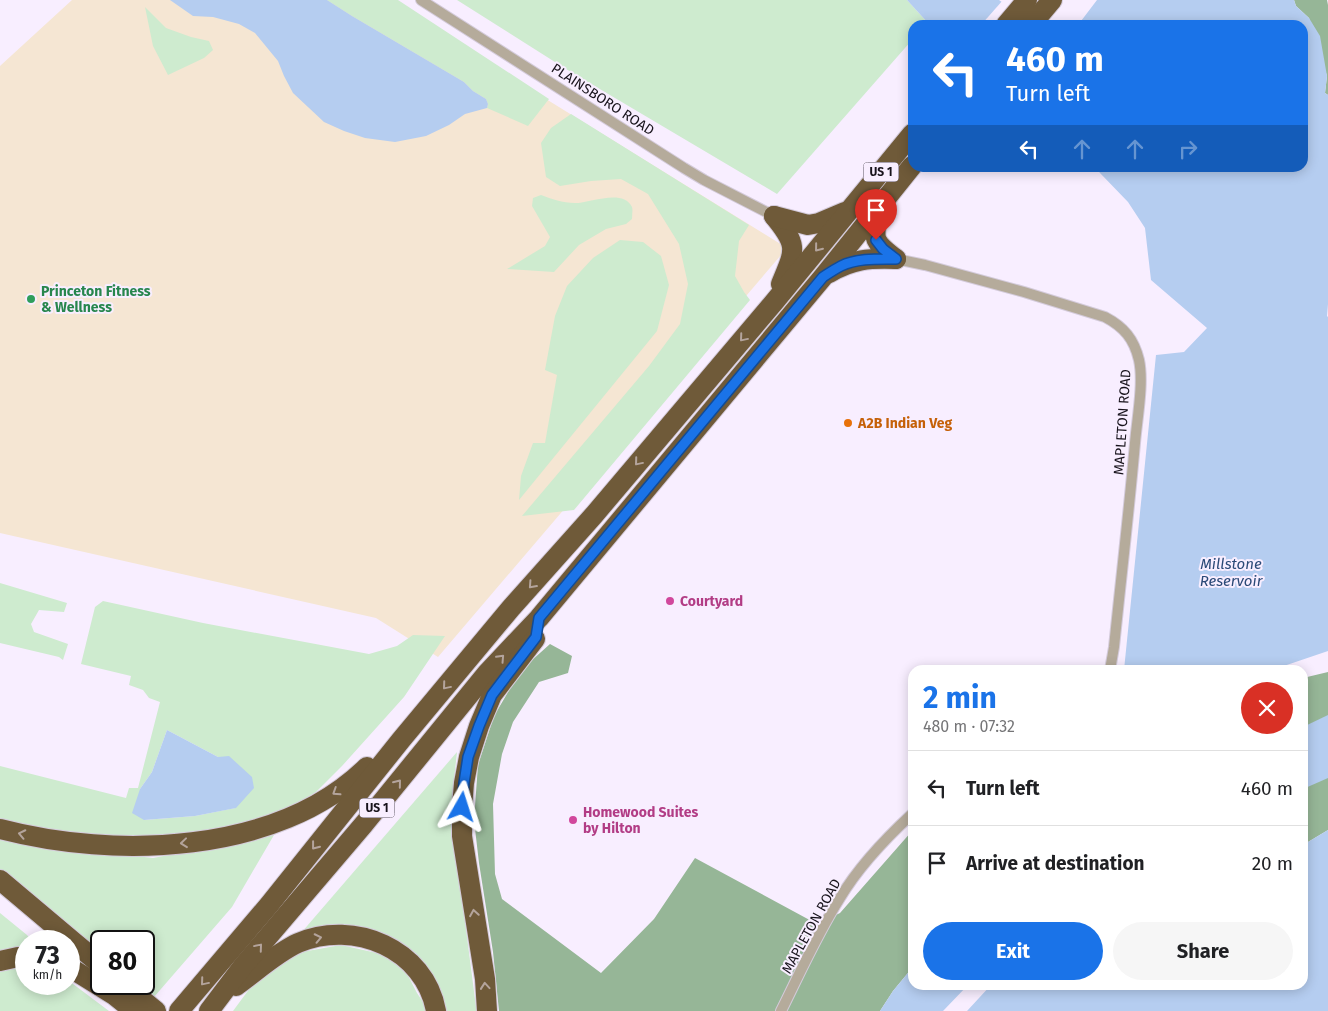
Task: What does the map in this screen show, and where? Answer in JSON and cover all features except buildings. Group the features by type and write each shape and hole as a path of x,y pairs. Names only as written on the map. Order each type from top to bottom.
{"highway":[{"path":"1016,20 1052,0"},
{"name":"US 1","path":"179,1011 269,905 401,740 511,608 594,515 775,301 908,139"},
{"name":"US 1","path":"213,1005 243,966 364,824 487,673 539,618 823,277 908,171"},
{"path":"880,206 875,230 876,240 883,249 896,259"},
{"path":"774,216 813,225 849,210"},
{"path":"774,216 792,240 792,253 775,301"},
{"path":"823,277 842,265 860,260 896,259"},
{"path":"486,1011 485,979 462,836 464,783 468,757 492,695 536,637 539,618"},
{"path":"0,829 60,841 113,846 184,843 219,838 282,821 313,806 338,791 363,771 386,748 401,740"},
{"path":"0,880 90,956"},
{"path":"0,896 42,930"},
{"path":"213,1005 284,951 300,942 327,936 351,936 382,943 407,959 418,970 428,988 436,1011"},
{"path":"0,961 15,958"},
{"path":"80,962 90,970"},
{"path":"123,995 140,1007"}],"street":[{"name":"PLAINSBORO ROAD","path":"421,0 684,168 774,216"},
{"name":"MAPLETON ROAD","path":"896,259 1049,299 1106,317 1116,322 1125,330 1136,349 1140,362 1140,393 1111,665"},
{"name":"MAPLETON ROAD","path":"781,1011 840,897 874,852 908,818"}],"shaded area":[{"path":"72,0 386,0 787,248 438,657 376,618 0,533 0,66"}],"green space":[{"path":"327,0 398,0 549,99 528,126 487,108 486,99 473,91 464,82"},
{"path":"457,0 907,0 925,20 908,20 908,45 777,194 566,69"},
{"path":"1294,0 1327,0 1328,95 1325,93 1327,76 1309,18 1296,6"},
{"path":"145,7 166,28 209,41 213,50 204,58 168,75 153,46"},
{"path":"571,114 749,225 739,241 735,276 750,300 574,510 522,516 649,366 680,324 688,284 679,244 648,194 621,179 560,186 546,177 541,143 551,128"},
{"path":"541,195 570,203 614,197 621,198 628,201 632,207 632,219 626,224 606,229 579,245 554,272 507,269 545,246 550,237 532,206 533,198"},
{"path":"620,240 643,242 661,256 669,285 657,331 519,500 521,476 533,443 545,443 557,375 545,370 555,316 567,286 593,258"},
{"path":"0,583 67,603 64,612 39,610 31,624 34,632 68,644 63,660 59,657 0,643"},
{"path":"103,601 203,623 369,654 397,646 413,635 445,636 404,697 342,766 316,792 285,811 246,825 180,835 126,838 50,832 0,821 0,766 126,798 129,788 138,788 160,702 149,698 143,690 129,685 131,676 81,664 95,607","holes":["167,730 218,757 235,808 195,816 144,820 140,789 152,772"]},
{"path":"550,644 572,656 568,673 539,682 513,722 502,754 493,804 495,874 502,899 601,973 654,919 695,858 817,924 840,913 908,836 908,973 880,1011 499,1011 493,952 474,820 478,765 494,716 521,670"},
{"path":"1328,672 1328,830 1308,842 1308,677"},
{"path":"457,752 450,817 476,1011 445,1011 432,973 392,939 295,940"},
{"path":"274,835 232,907 154,997 151,995 155,995 155,930 90,930 90,946 80,938 80,930 69,930 0,875 0,840 153,858"},
{"path":"0,913 21,930 15,930 15,951 0,952"},
{"path":"341,945 399,958 417,993 429,1011 233,1011 250,988 296,953"},
{"path":"15,965 15,995 80,995 80,989 109,1011 0,1011 0,970"}],"water":[{"path":"170,0 327,0 464,82 473,91 486,99 487,108 465,114 449,125 426,136 395,142 365,138 344,131 324,122 293,93 278,61 255,33 239,24 213,17 193,16"},
{"path":"907,0 999,0 1028,20 925,20"},
{"name":"Millstone Reservoir","path":"1097,0 1294,0 1296,6 1309,18 1320,36 1327,76 1325,93 1328,95 1328,651 1287,665 1125,665 1156,355 1184,352 1207,328 1151,280 1145,228 1128,202 1099,172 1308,172 1308,20 1082,20"},
{"path":"1328,715 1328,778 1308,787 1308,725"},
{"path":"167,730 218,757 229,756 252,777 254,788 236,808 195,816 144,820 132,813 140,789 152,772"},
{"path":"1328,830 1328,1011 967,1011 986,990 1308,990 1308,842"},
{"path":"908,973 908,990 963,990 943,1011 880,1011"}],"pier":[{"path":"1003,0 1032,20 985,20"}],"place":[{"name":"Princeton Fitness & Wellness","path":"31,299"},
{"name":"A2B Indian Veg","path":"848,423"},
{"name":"Courtyard","path":"670,601"},
{"name":"Homewood Suites by Hilton","path":"573,820"}],"route":[{"path":"462,807 468,757 479,726 492,695 536,637 539,618 823,277 842,265 860,260 896,259 883,249 876,240"}]}
